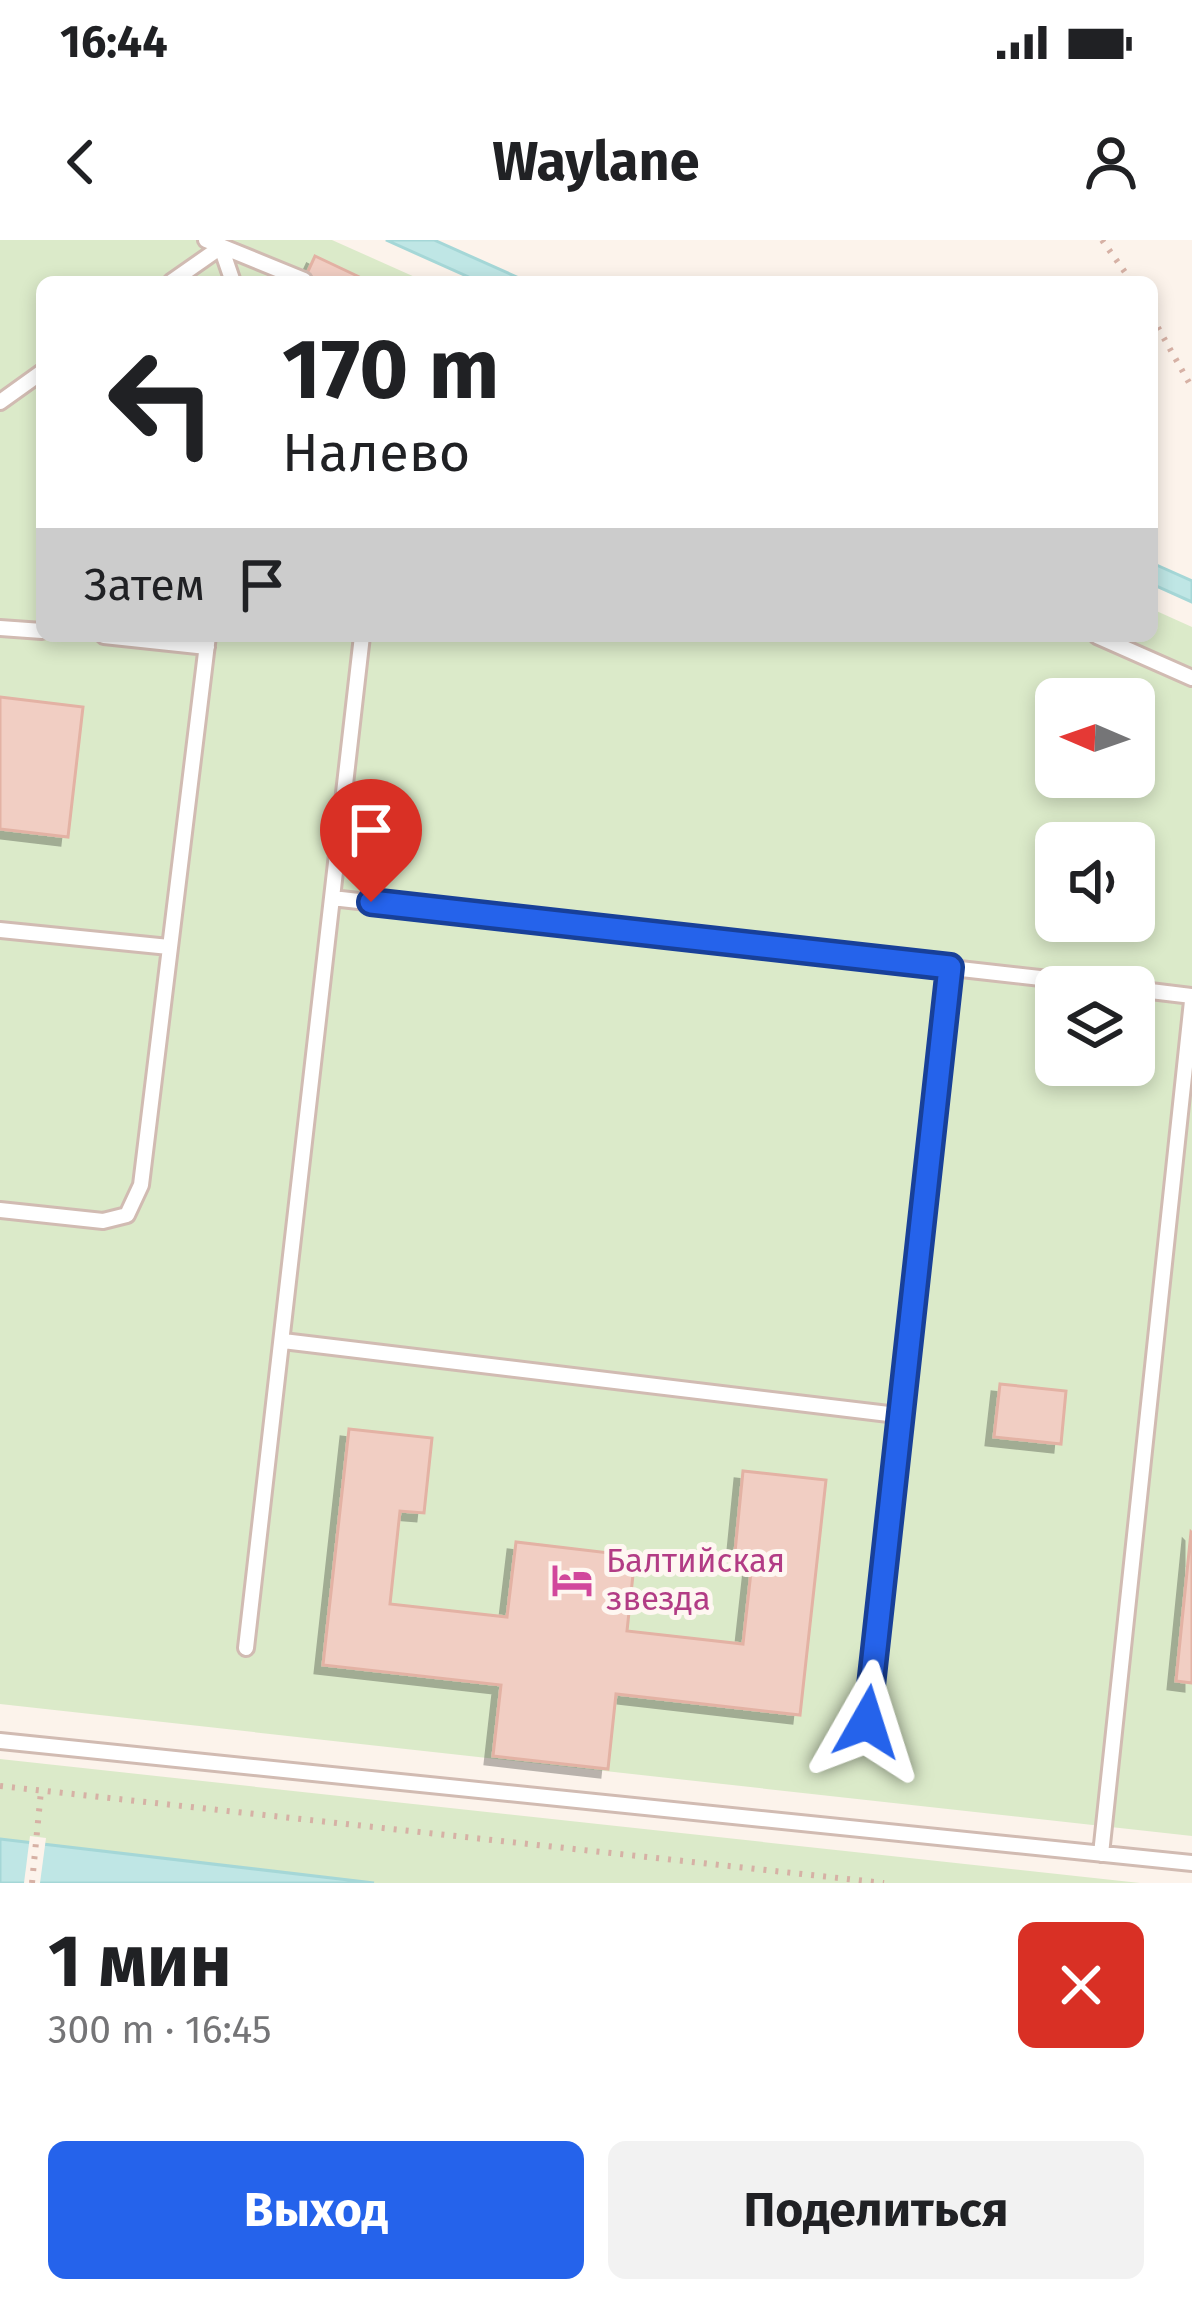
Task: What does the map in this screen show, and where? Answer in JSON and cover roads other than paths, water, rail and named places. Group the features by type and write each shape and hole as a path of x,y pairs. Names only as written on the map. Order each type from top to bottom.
{"lane":[{"path":"206,240 294,276"},
{"path":"180,276 221,247"},
{"path":"221,247 231,276"},
{"path":"0,402 36,376"},
{"path":"0,628 36,631"},
{"path":"0,1210 103,1221 128,1215 141,1185 207,642"},
{"path":"246,1648 361,642"},
{"path":"1110,642 1192,679"},
{"path":"332,898 1035,977"},
{"path":"0,930 169,947"},
{"path":"867,1722 950,967"},
{"path":"1101,1854 1192,998 1155,992"},
{"path":"283,1341 898,1415"},
{"path":"0,1742 1192,1864"}],"water":[{"path":"386,240 434,240 515,276 467,276"},
{"path":"1158,566 1192,581 1192,602 1158,587"},
{"path":"0,1839 374,1883 0,1883"}],"place":[{"name":"Балтийская звезда","path":"572,1580"}]}
